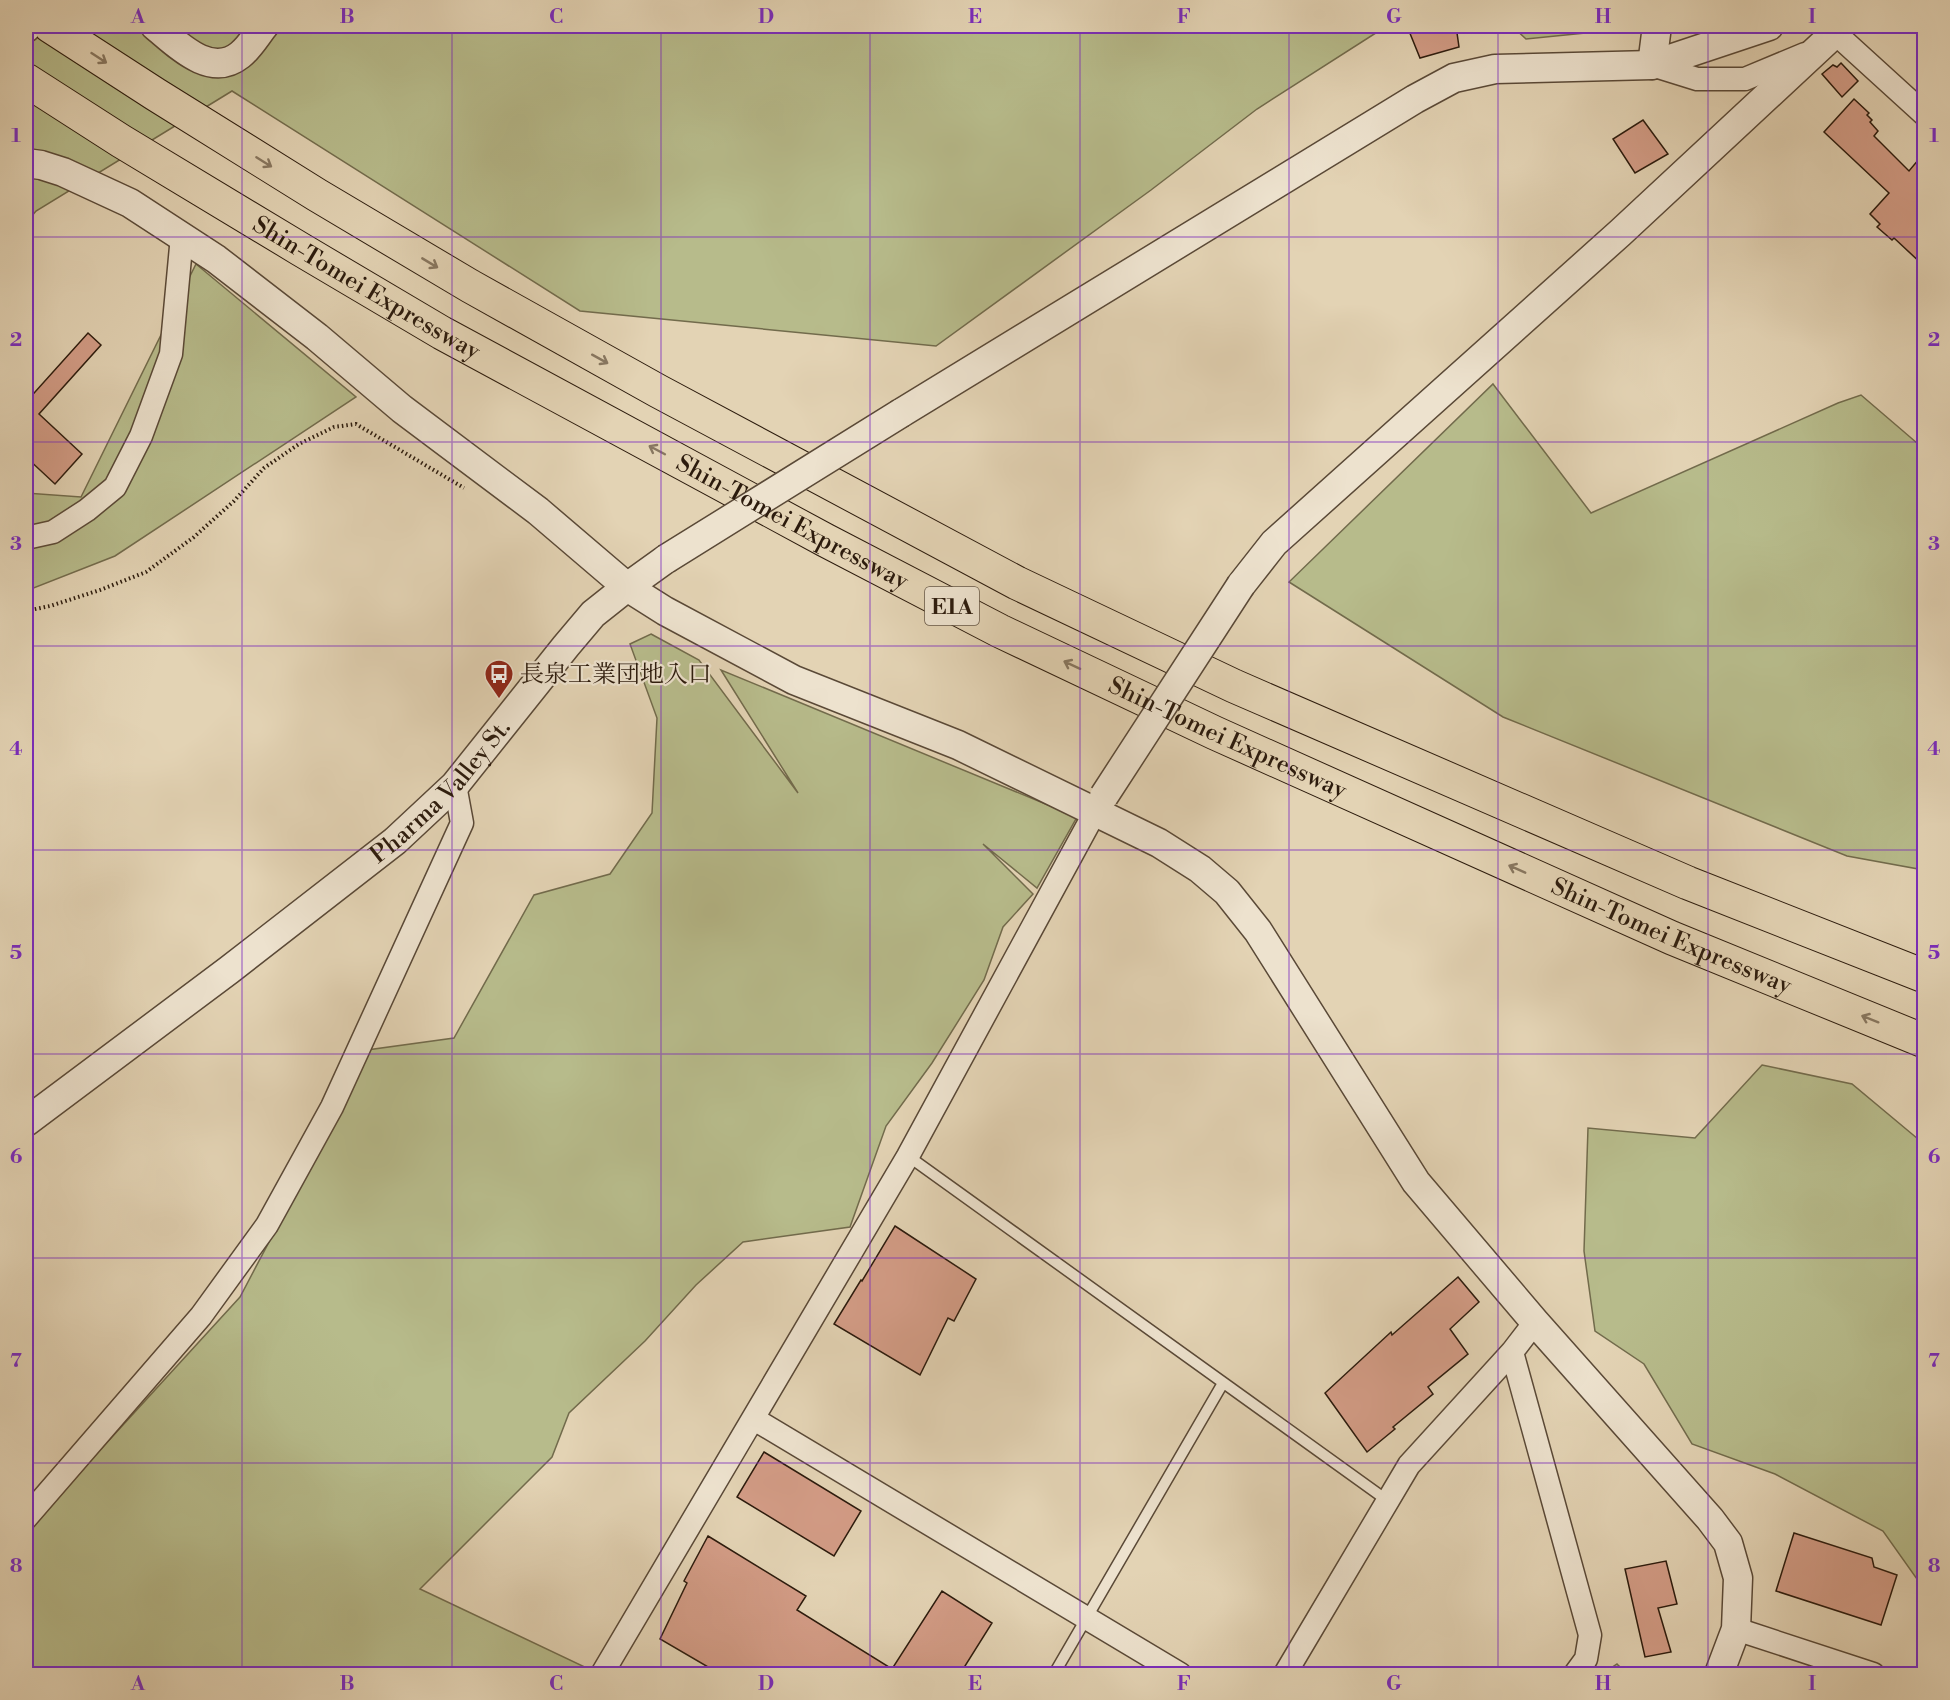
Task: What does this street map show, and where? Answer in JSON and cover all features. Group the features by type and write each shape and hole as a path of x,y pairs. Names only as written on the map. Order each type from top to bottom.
{"highway":[{"name":"Shin-Tomei Expressway","path":"50,26 246,151 470,286 658,391 1017,583 1234,686 1688,883 1924,976"},
{"name":"Shin-Tomei Expressway","path":"26,80 121,141 442,333 1000,631 1215,733 1672,938 1924,1041"}],"street":[{"path":"154,26 188,53 208,62 224,62 239,56 264,26"},
{"path":"1657,26 1652,65 1697,79 1745,79 1803,56 1831,29"},
{"name":"Pharma Valley St.","path":"26,1122 229,970 395,841 455,785 594,614 666,559 1415,99 1454,78 1495,69 1652,65 1769,26"},
{"path":"1831,29 1924,109"},
{"path":"602,1674 908,1156 1099,804 1241,585 1274,543 1595,256 1831,29"},
{"path":"26,164 41,165 63,172 130,202 182,236 317,337 402,409 538,511 627,587 665,611 794,680 1099,804 1200,869 1227,892 1258,931 1416,1182 1535,1322 1710,1519 1728,1543 1738,1578 1736,1629 1719,1674"},
{"path":"26,538 53,532 87,510 115,487 141,436 171,354 182,236"},
{"path":"26,1518 201,1316 267,1225 332,1107 462,823 455,785"},
{"path":"1285,1674 1409,1465 1512,1352 1535,1322"},
{"path":"1512,1352 1590,1635 1586,1659 1575,1674"},
{"path":"754,1419 1180,1674"},
{"path":"1736,1629 1873,1674"}],"lane":[{"path":"908,1156 1388,1501"},
{"path":"1054,1674 1222,1383"}],"path":[{"path":"26,611 100,590 146,572 194,537 234,501 264,468 299,444 334,428 356,424 464,488"}],"green space":[{"path":"26,26 1392,26 1382,29 1257,109 1151,190 936,346 580,311 232,91 36,211 26,223"},
{"path":"1512,26 1636,26 1635,28 1526,39"},
{"path":"196,264 356,397 115,556 26,591 26,493 81,497"},
{"path":"1493,384 1591,513 1838,403 1861,395 1924,449 1924,870 1847,856 1503,717 1289,582"},
{"path":"651,634 699,660 798,793 721,670 1077,817 1037,888 983,844 1033,894 1003,927 984,980 932,1063 886,1126 850,1227 743,1242 696,1285 645,1341 569,1413 552,1457 420,1589 589,1669 586,1674 26,1674 26,1531 240,1297 364,1062 367,1050 454,1038 534,895 610,874 652,813 657,718 630,644"},
{"path":"1762,1065 1852,1084 1924,1144 1924,1589 1883,1531 1775,1474 1692,1444 1644,1364 1595,1331 1584,1251 1588,1128 1695,1138"},
{"path":"1617,1664 1627,1674 1602,1674"}],"building":[{"path":"1407,26 1456,26 1459,47 1420,58"},
{"path":"1841,63 1858,81 1842,97 1822,74 1833,65 1837,67"},
{"path":"1854,99 1869,113 1867,115 1872,120 1870,122 1878,131 1874,136 1909,171 1924,153 1924,266 1894,238 1892,240 1877,227 1880,224 1870,214 1889,193 1824,132"},
{"path":"1643,120 1668,154 1635,173 1613,139"},
{"path":"88,333 101,345 39,414 82,454 55,484 26,457 26,402"},
{"path":"895,1226 976,1279 954,1321 948,1318 920,1375 834,1324"},
{"path":"1458,1277 1479,1302 1450,1329 1468,1354 1428,1387 1433,1394 1367,1452 1325,1393 1391,1332 1392,1335"},
{"path":"764,1452 861,1511 834,1556 737,1497"},
{"path":"1794,1533 1872,1558 1874,1567 1897,1575 1881,1625 1776,1591"},
{"path":"708,1536 806,1596 797,1610 892,1669 942,1591 992,1623 960,1674 720,1674 660,1639 687,1583 684,1581"},
{"path":"1666,1561 1677,1604 1658,1608 1671,1652 1645,1657 1625,1569"}],"place":[{"name":"長泉工業団地入口","path":"499,700"}]}
